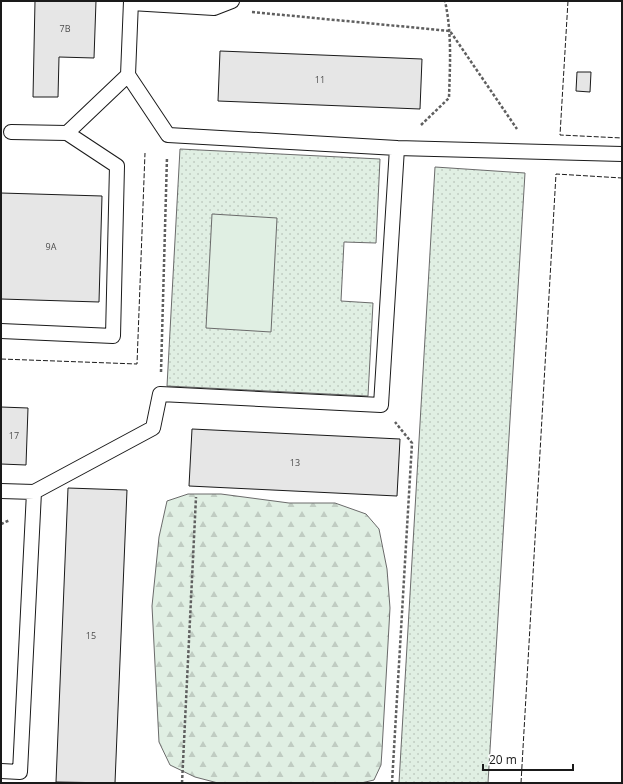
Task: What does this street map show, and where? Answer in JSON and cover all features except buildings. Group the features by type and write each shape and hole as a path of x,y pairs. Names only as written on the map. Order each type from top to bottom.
{"lane":[{"path":"232,1 214,8 131,2 128,75 168,135 397,148 622,154"},
{"path":"67,133 128,75"},
{"path":"1,331 113,336 117,166 67,133 11,132"},
{"path":"1,491 34,492 153,428 160,394 381,405 397,148"},
{"path":"1,771 20,772 34,492"}],"path":[{"path":"397,148 449,98 450,31 445,1"},
{"path":"214,8 450,31 533,152"},
{"path":"160,394 168,135"},
{"path":"381,405 412,443 392,783"},
{"path":"182,783 196,497"}],"green space":[{"path":"180,149 380,159 376,243 344,242 341,301 373,303 368,396 167,386"},
{"path":"435,167 525,173 488,783 399,783"},
{"path":"212,214 277,218 271,332 206,328"},
{"path":"188,494 221,494 289,503 335,503 366,514 379,529 387,569 390,608 381,765 374,780 361,783 218,783 195,777 170,765 159,742 152,606 159,537 167,501"}],"fence":[{"path":"568,1 560,135 622,138"},
{"path":"1,359 137,364 145,153"},
{"path":"521,783 556,174 622,178"}]}
